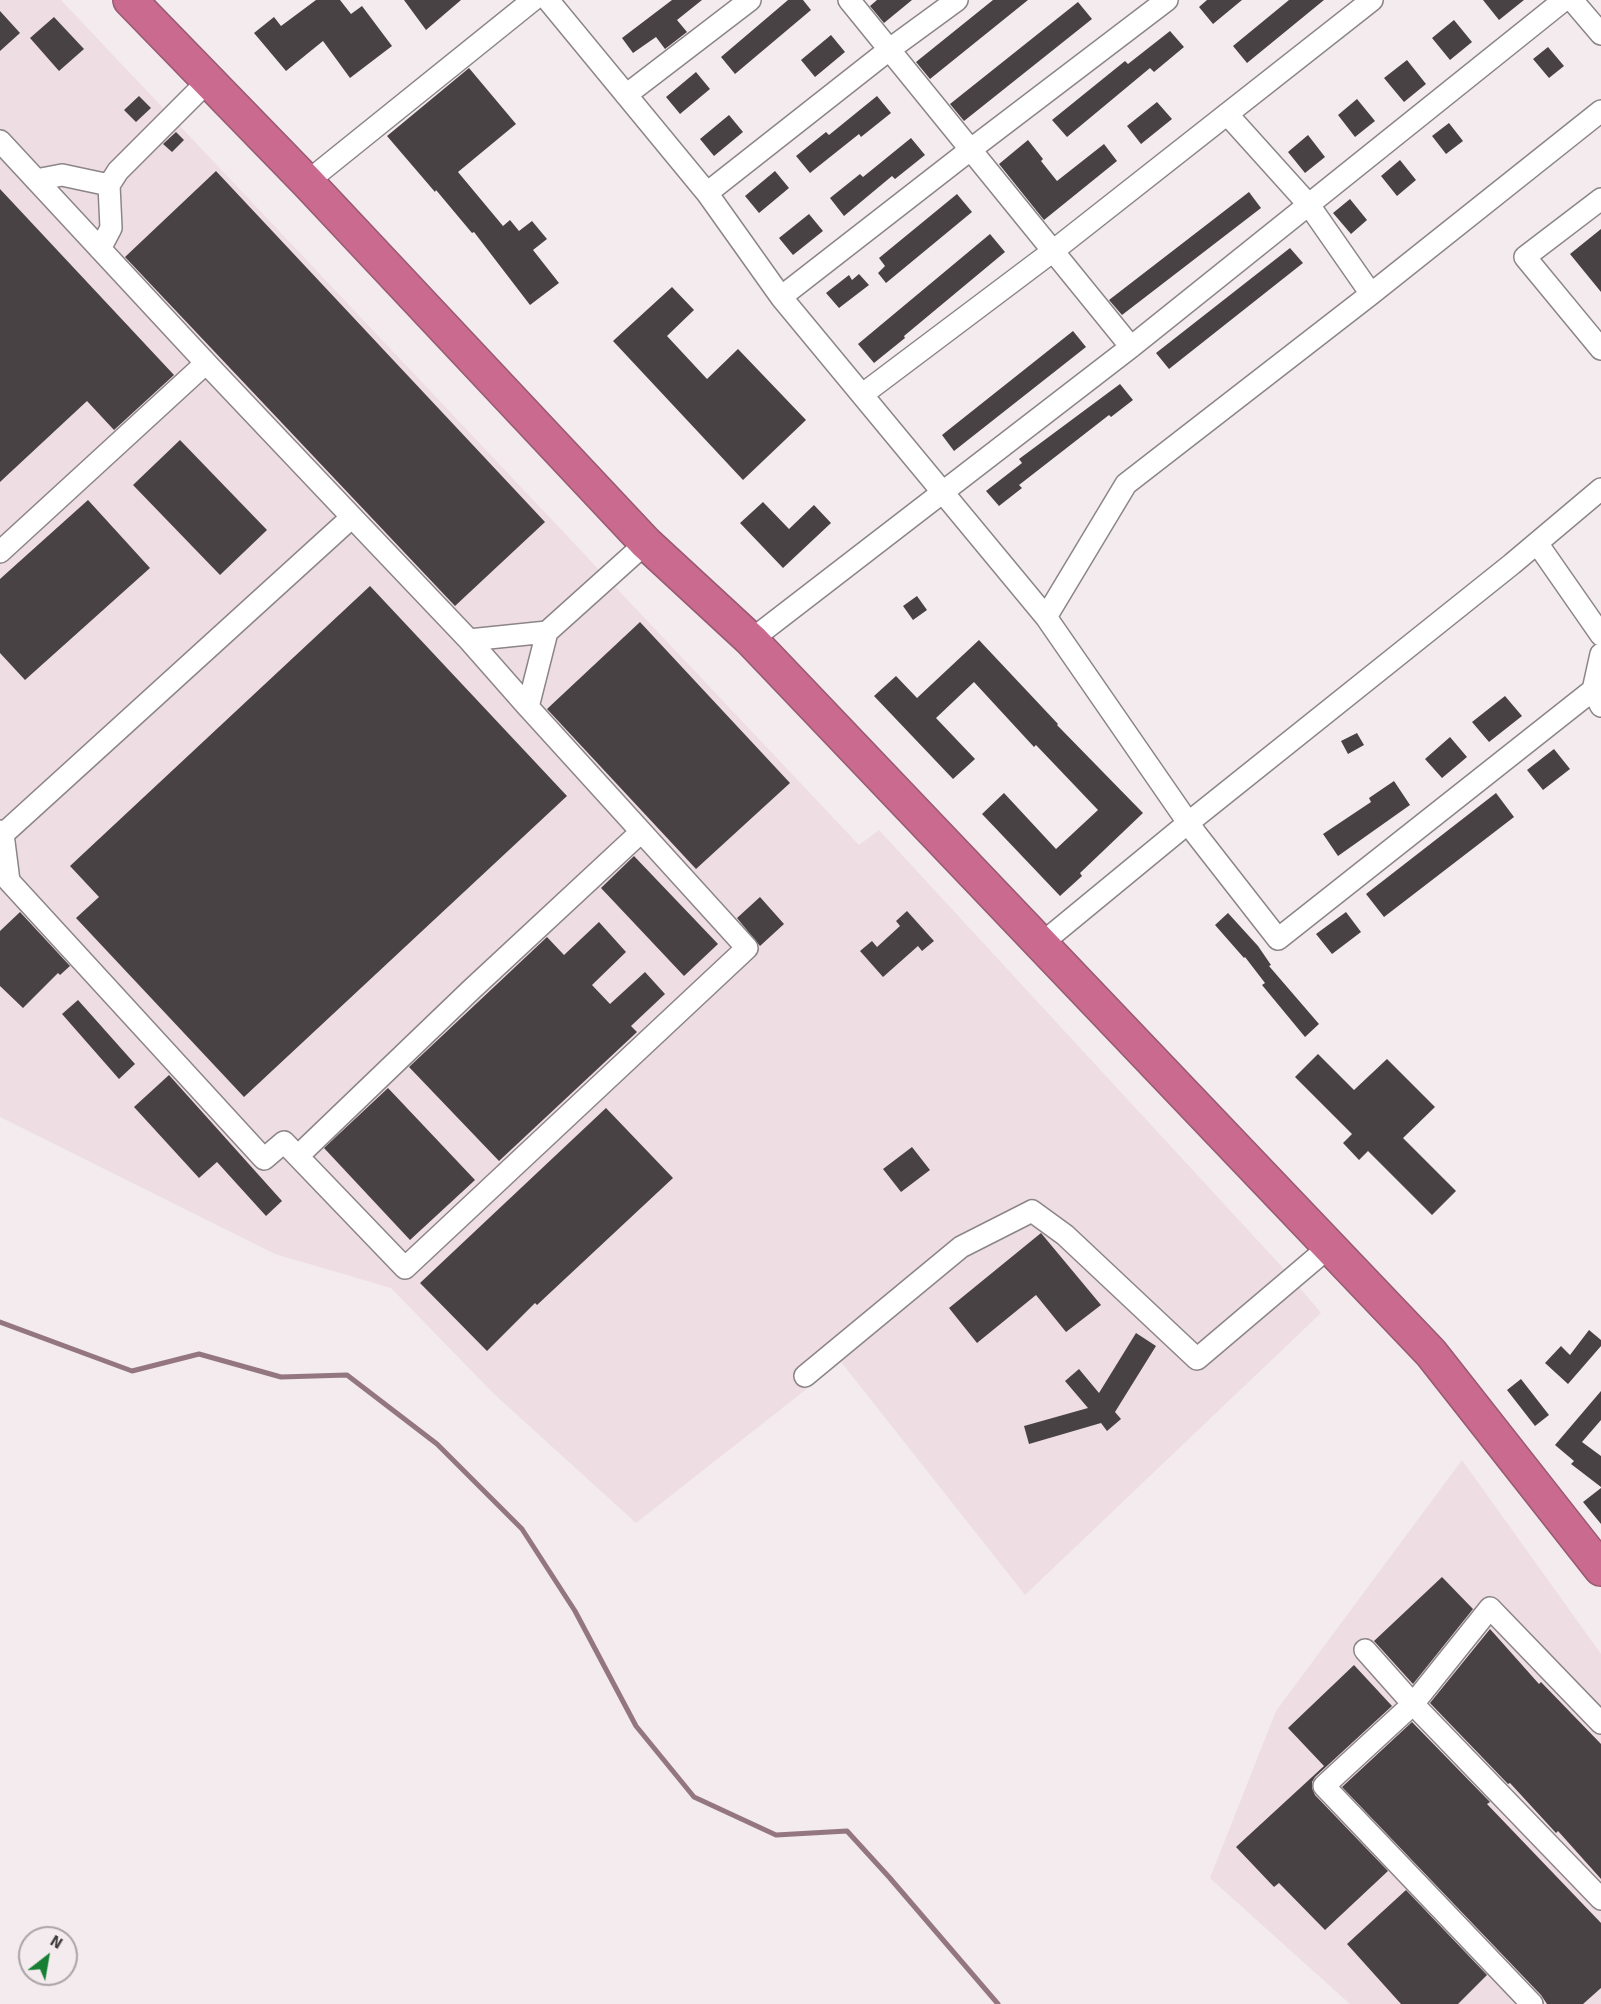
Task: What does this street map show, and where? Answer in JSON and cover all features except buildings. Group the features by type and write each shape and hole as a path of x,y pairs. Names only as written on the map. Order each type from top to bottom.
{"highway":[{"path":"130,0 307,182 646,543 751,640 1431,1353 1601,1569"}],"street":[{"path":"307,182 533,0"},
{"path":"548,0 707,193 781,297 1046,617 1188,823 1278,939 1597,698 1601,654"},
{"path":"626,95 750,0"},
{"path":"849,0 1131,347"},
{"path":"707,193 890,49 957,0"},
{"path":"781,297 1167,0"},
{"path":"862,394 1053,251 1372,0"},
{"path":"751,640 1131,347 1564,0"},
{"path":"1572,0 1601,34"},
{"path":"100,249 111,228 109,185 118,171 208,81"},
{"path":"1046,617 1126,484 1371,294 1601,111"},
{"path":"1227,114 1309,205 1371,294"},
{"path":"0,141 206,363 469,640 747,948 405,1268 285,1142 264,1159 9,880 1,834 352,517"},
{"path":"36,180 62,175 109,185"},
{"path":"1601,199 1525,257 1601,349"},
{"path":"0,552 206,363"},
{"path":"1041,944 1601,489"},
{"path":"528,707 547,632 646,543"},
{"path":"1537,543 1601,635"},
{"path":"469,640 547,632"},
{"path":"298,1156 472,989 641,832"},
{"path":"805,1376 961,1247 1032,1211 1065,1235 1197,1359 1329,1247"},
{"path":"1532,2004 1324,1786 1413,1704 1490,1608 1601,1723"},
{"path":"1365,1650 1413,1704 1601,1899"}],"shaded area":[{"path":"0,0 61,0 859,845 879,830 1284,1269 1321,1313 1025,1595 841,1362 636,1523 494,1394 391,1288 275,1254 0,1117"},
{"path":"1462,1460 1601,1654 1601,2004 1350,2004 1210,1878 1276,1711"}],"waterway":[{"path":"0,1322 132,1371 199,1354 281,1377 347,1375 437,1444 522,1529 575,1611 636,1726 694,1797 776,1835 847,1831 998,2004"}]}
